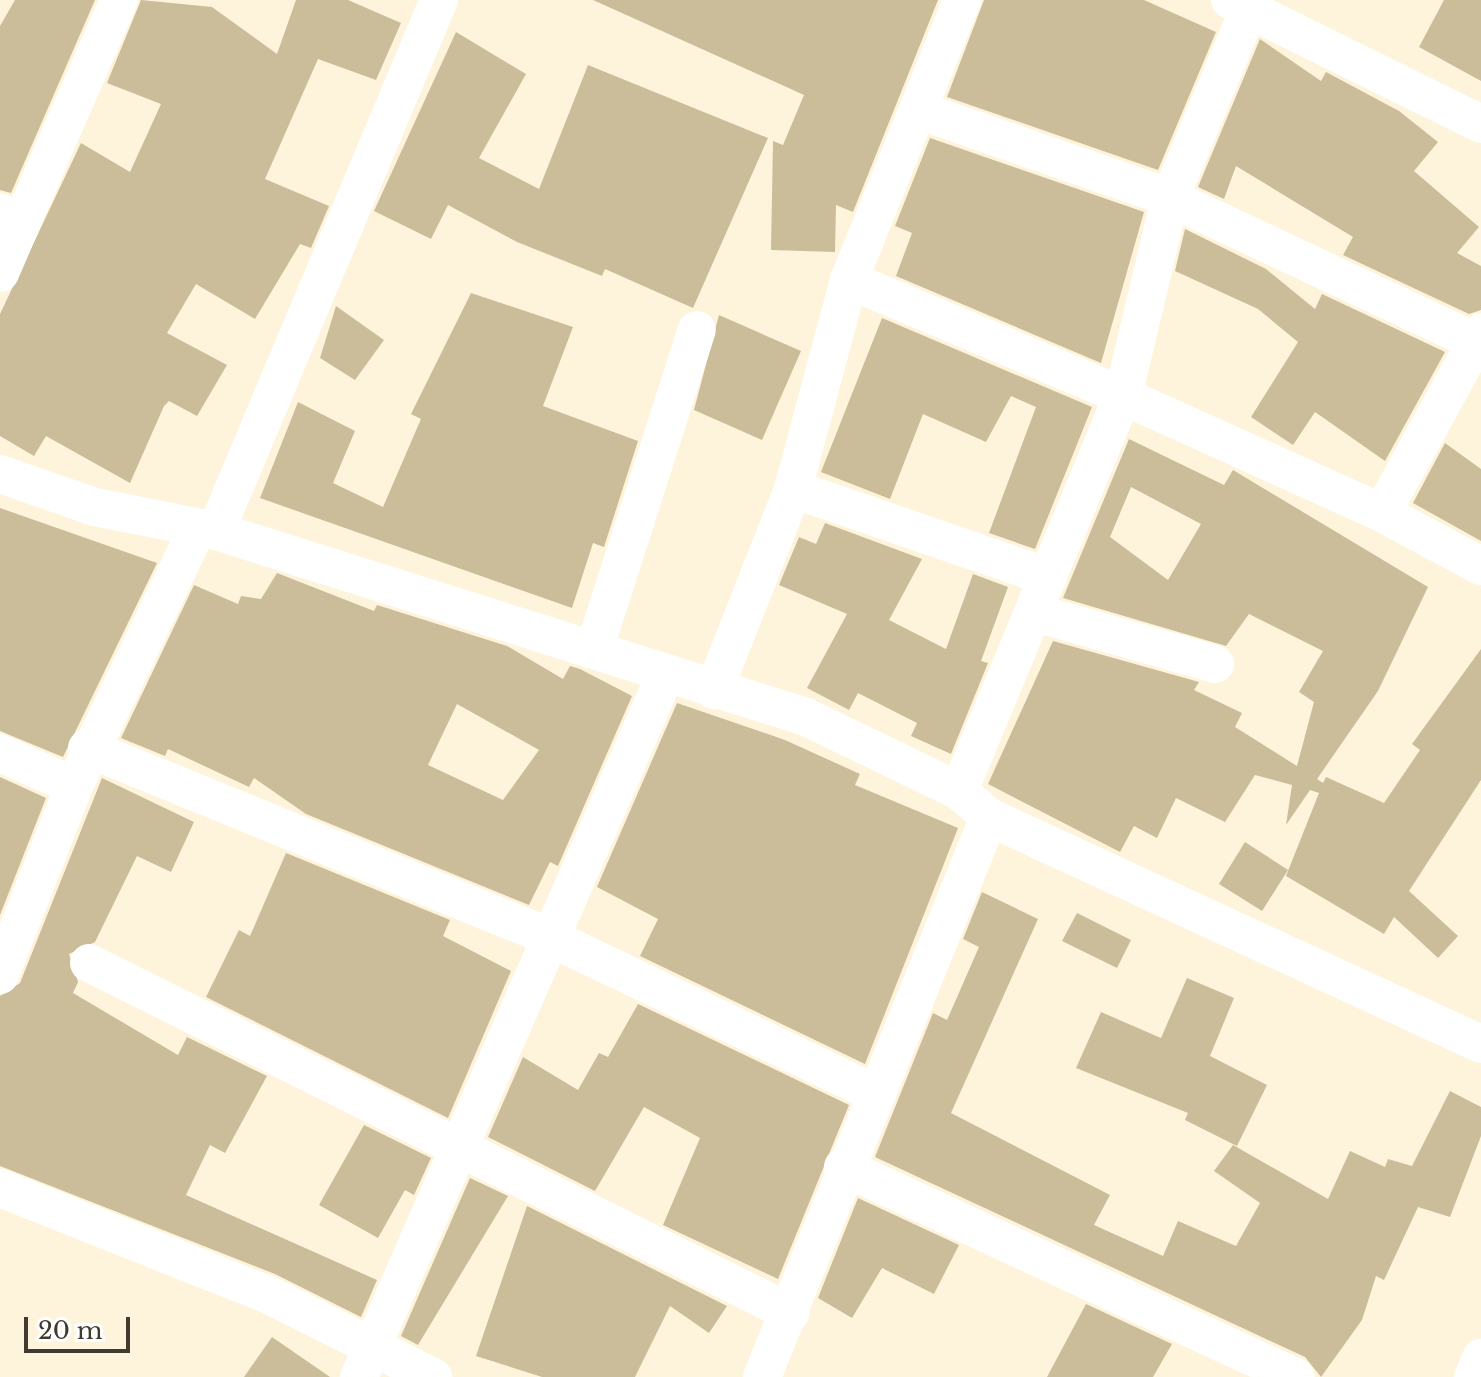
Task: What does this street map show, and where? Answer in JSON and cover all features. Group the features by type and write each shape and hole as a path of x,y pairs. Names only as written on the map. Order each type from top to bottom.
{"street":[{"path":"0,273 11,217 119,0"},
{"path":"0,975 87,748 207,530 439,0"},
{"path":"714,690 793,489 849,280 962,0"},
{"path":"959,791 1036,613 1123,396 1170,198 1240,3 1481,124"},
{"path":"918,110 1170,198 1478,337 1382,513"},
{"path":"849,280 1123,396 1382,513 1481,566"},
{"path":"594,650 697,330"},
{"path":"0,474 95,507 207,530 594,650 664,678 806,717 959,791 989,817 1481,1044"},
{"path":"793,489 1048,577"},
{"path":"1036,613 1215,664"},
{"path":"365,1363 664,678"},
{"path":"87,748 549,937 877,1094"},
{"path":"0,753 74,786"},
{"path":"762,1377 791,1313 843,1167 877,1094 989,817"},
{"path":"89,963 791,1313"},
{"path":"843,1167 1296,1377"},
{"path":"0,1188 267,1294 365,1363 433,1377"},
{"path":"1473,1377 1481,1358"}],"building":[{"path":"15,0 95,0 11,193 0,190 0,26"},
{"path":"141,0 212,7 277,54 296,0 348,0 401,23 376,80 318,59 265,179 329,206 311,248 300,244 255,319 196,284 167,333 227,365 197,416 169,401 164,406 130,483 46,436 34,456 0,436 0,314 81,143 130,172 161,104 107,83"},
{"path":"593,0 938,0 853,212 836,205 835,252 771,250 773,141 783,145 804,95"},
{"path":"984,0 1144,0 1216,32 1158,170 947,97"},
{"path":"1444,0 1481,0 1481,81 1419,47"},
{"path":"456,32 526,74 479,158 539,189 588,65 768,138 693,308 605,269 602,276 517,242 448,205 431,239 374,211"},
{"path":"1260,39 1321,81 1326,72 1399,111 1438,142 1414,171 1479,227 1457,253 1481,266 1481,310 1469,314 1343,255 1353,237 1236,166 1224,199 1198,187"},
{"path":"930,138 1144,212 1101,363 896,276 912,233 895,226"},
{"path":"1185,229 1266,269 1315,309 1322,294 1445,352 1385,461 1315,412 1293,445 1251,417 1298,342 1258,309 1175,271"},
{"path":"471,293 573,327 543,406 638,441 604,547 593,543 572,608 260,498 298,402 355,431 333,483 383,507 421,419 411,414"},
{"path":"336,306 384,340 355,380 320,358"},
{"path":"719,315 801,351 762,440 694,410"},
{"path":"882,318 1092,407 1035,549 989,533 1036,407 1011,396 986,442 923,414 890,499 821,472"},
{"path":"1129,439 1224,485 1233,470 1428,587 1378,691 1317,779 1323,783 1326,777 1384,803 1420,750 1412,744 1481,649 1481,780 1409,891 1458,936 1438,958 1394,917 1384,934 1286,876 1319,793 1310,790 1286,825 1292,785 1255,775 1225,822 1176,798 1157,838 1134,826 1120,852 988,784 1053,641 1199,682 1194,690 1242,713 1235,727 1297,766 1314,702 1299,692 1323,651 1249,614 1226,646 1063,598","holes":["1131,487 1201,524 1168,580 1110,537"]},
{"path":"1445,443 1481,469 1481,541 1413,503"},
{"path":"0,508 157,563 63,757 0,731"},
{"path":"825,523 922,559 889,620 946,649 973,574 1008,587 981,661 988,663 951,754 911,736 917,723 858,693 849,710 807,688 847,614 779,585 799,537 816,544"},
{"path":"277,573 374,611 377,605 507,646 563,679 570,666 580,669 632,696 558,866 550,862 529,905 306,814 254,778 249,787 168,749 165,756 121,738 194,585 238,604 241,596 261,599","holes":["457,704 539,750 503,800 428,765"]},
{"path":"677,703 785,740 860,774 855,785 958,828 865,1064 640,956 658,919 597,887"},
{"path":"0,777 46,798 0,915"},
{"path":"102,778 194,822 171,872 137,856 95,942 69,954 78,982 73,993 178,1055 187,1037 267,1076 225,1153 210,1145 186,1195 377,1280 361,1317 275,1274 0,1166 0,996 20,983"},
{"path":"1245,842 1288,870 1262,911 1219,884"},
{"path":"286,853 450,920 443,936 511,971 448,1118 206,997 239,930 250,936"},
{"path":"982,892 1038,919 951,1113 1110,1195 1094,1225 1163,1256 1178,1221 1236,1246 1260,1203 1214,1171 1233,1145 1328,1199 1350,1151 1385,1167 1388,1159 1412,1166 1450,1091 1481,1107 1481,1136 1450,1217 1418,1207 1384,1280 1376,1276 1362,1320 1321,1377 1305,1357 875,1157 933,1013 947,1020 979,947 963,939"},
{"path":"1077,913 1131,940 1117,968 1062,941"},
{"path":"1187,978 1234,998 1210,1056 1267,1085 1237,1146 1185,1120 1188,1113 1076,1068 1101,1012 1161,1038"},
{"path":"638,1004 849,1105 778,1279 663,1225 700,1138 644,1107 595,1191 488,1137 523,1057 578,1090 599,1053 608,1057"},
{"path":"364,1125 431,1158 414,1195 405,1190 378,1238 319,1205"},
{"path":"470,1178 508,1196 418,1345 401,1336"},
{"path":"858,1198 959,1245 934,1294 882,1268 852,1318 818,1298"},
{"path":"527,1206 727,1306 709,1333 670,1306 635,1377 542,1377 476,1356"},
{"path":"1086,1304 1172,1344 1153,1377 1047,1377"},
{"path":"272,1337 330,1377 244,1377"}]}
